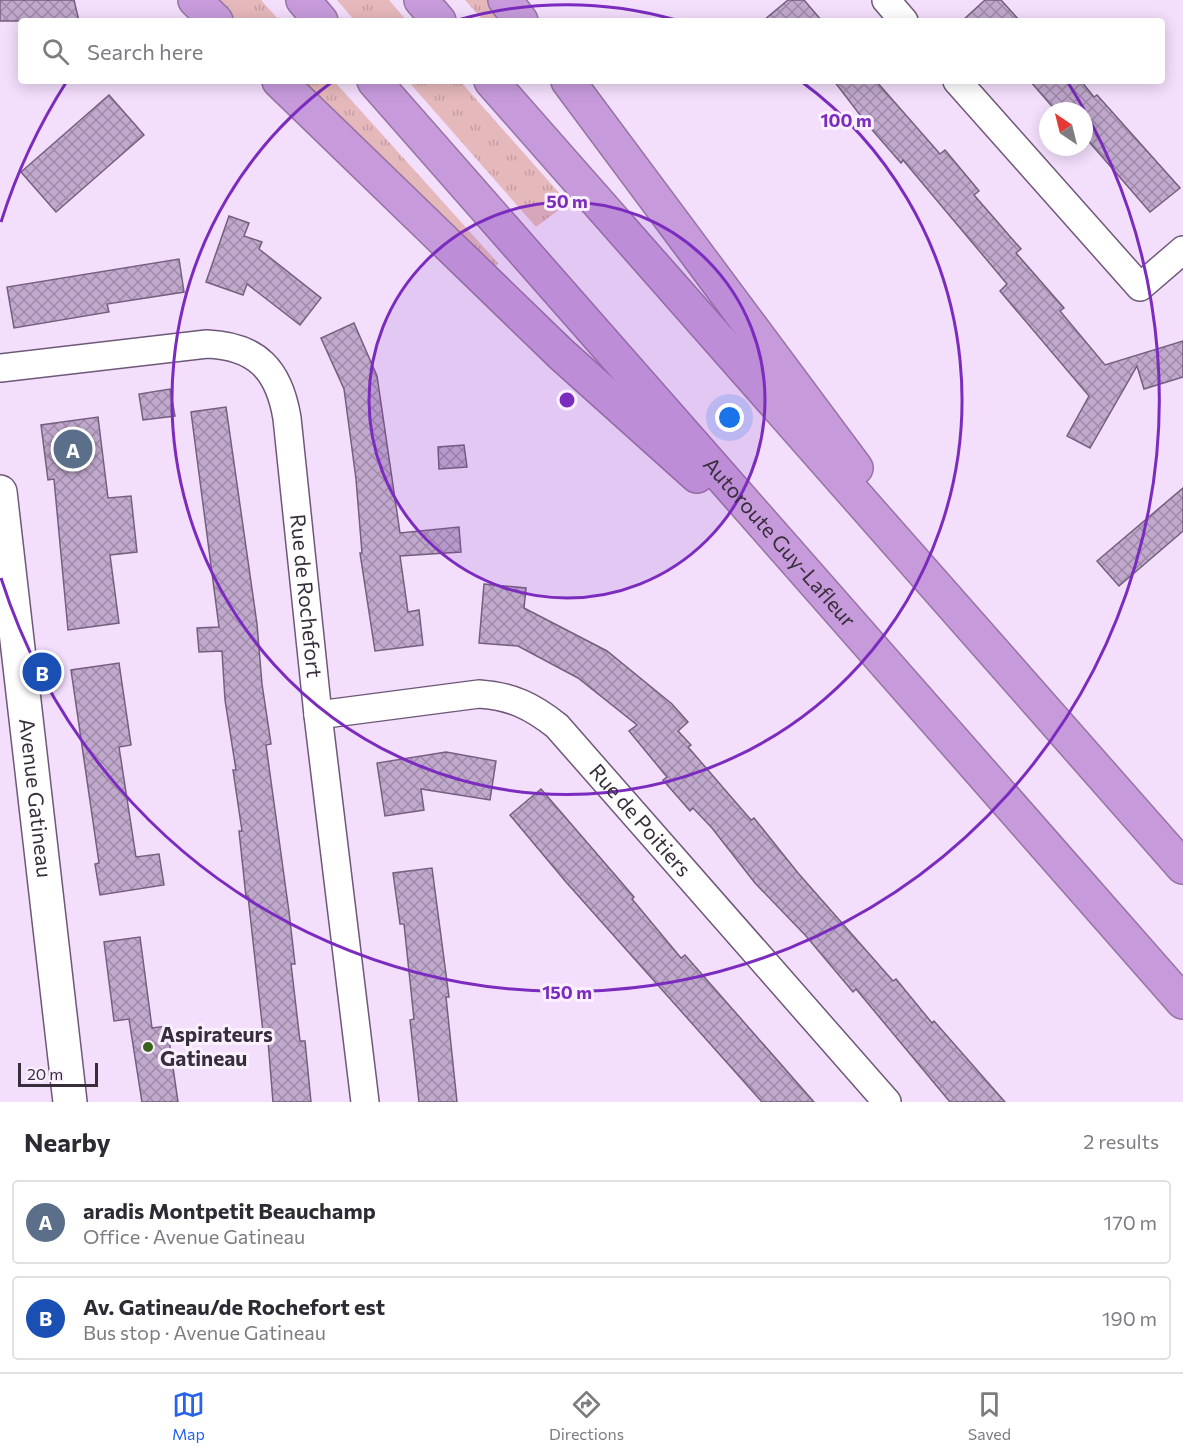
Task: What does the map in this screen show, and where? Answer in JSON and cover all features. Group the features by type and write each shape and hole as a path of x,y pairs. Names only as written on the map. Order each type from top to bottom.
{"highway":[{"path":"195,0 213,18"},
{"path":"303,0 318,18"},
{"path":"421,0 436,18"},
{"path":"505,0 519,18"},
{"path":"282,84 561,354 814,582"},
{"name":"Autoroute Guy-Lafleur","path":"377,84 1183,1002"},
{"path":"494,84 1183,867"},
{"path":"570,84 988,645"}],"street":[{"path":"886,0 901,18"},
{"path":"960,84 1140,287 1183,250"},
{"name":"Rue de Rochefort","path":"0,368 207,344 227,345 246,351 263,363 275,377 284,395 318,715 365,1102"},
{"name":"Avenue Gatineau","path":"0,492 70,1102"},
{"name":"Rue de Poitiers","path":"318,715 479,694 500,695 520,701 540,713 556,726 887,1102"}],"green space":[{"path":"215,0 261,0 277,18 234,18"},
{"path":"337,0 389,0 404,18 352,18"},
{"path":"465,0 489,0 503,18 481,18"},
{"path":"303,84 337,84 498,263 492,270"},
{"path":"411,84 463,84 568,203 536,227"}],"building":[{"path":"0,0 74,0 78,18 18,18 18,21 0,21"},
{"path":"788,0 804,0 819,18 767,18"},
{"path":"985,0 1001,0 1017,18 965,18"},
{"path":"836,84 879,84 940,154 945,150 979,191 974,195 1021,249 1016,253 1064,308 1060,311 1105,365 1183,341 1183,377 1144,389 1137,366 1090,448 1067,436 1089,396 1000,291 1007,284 903,160 901,163"},
{"path":"1033,84 1083,84 1094,97 1097,95 1180,188 1150,212 1093,146 1093,102 1048,102"},
{"path":"109,95 144,135 56,212 21,172"},
{"path":"229,216 249,223 244,236 262,242 259,249 321,298 300,325 247,284 243,295 206,282"},
{"path":"179,259 184,292 107,304 109,312 14,328 7,287"},
{"path":"354,323 377,376 400,533 459,527 461,552 400,556 408,612 419,610 423,645 375,651 360,553 362,553 356,479 344,389 321,338"},
{"path":"170,389 175,416 143,420 139,394"},
{"path":"226,407 257,624 262,684 271,744 266,745 295,964 291,964 300,1041 305,1041 311,1102 273,1102 268,1041 264,1041 248,896 246,897 239,831 242,831 233,770 236,770 225,700 222,651 199,652 197,628 219,627 191,412"},
{"path":"98,417 108,498 131,496 137,552 110,555 119,623 68,630 54,479 48,480 41,425"},
{"path":"464,445 467,467 439,469 438,447"},
{"path":"1183,488 1183,531 1119,586 1097,561"},
{"path":"484,584 526,588 524,608 607,651 672,704 688,722 678,731 691,745 688,747 751,820 754,818 798,873 893,981 896,979 932,1023 934,1021 1005,1102 950,1102 856,989 853,992 806,936 755,883 712,828 693,808 690,811 663,780 667,777 629,731 637,725 578,678 518,646 479,643"},
{"path":"119,663 131,745 119,747 136,857 159,854 164,885 100,895 95,864 99,863 71,670"},
{"path":"446,752 496,761 490,800 421,789 424,810 385,816 377,763"},
{"path":"541,789 634,897 632,899 681,958 685,955 814,1102 762,1102 566,882 510,815"},
{"path":"432,868 449,997 446,997 457,1102 419,1102 410,1020 414,1019 404,924 400,924 393,873"},
{"path":"140,937 152,1028 167,1026 178,1102 142,1102 129,1019 114,1021 104,942"}],"place":[{"name":"aradis Montpetit Beauchamp","path":"73,449"},
{"name":"Av. Gatineau/de Rochefort est","path":"42,672"},
{"name":"Aspirateurs Gatineau","path":"148,1047"}]}
